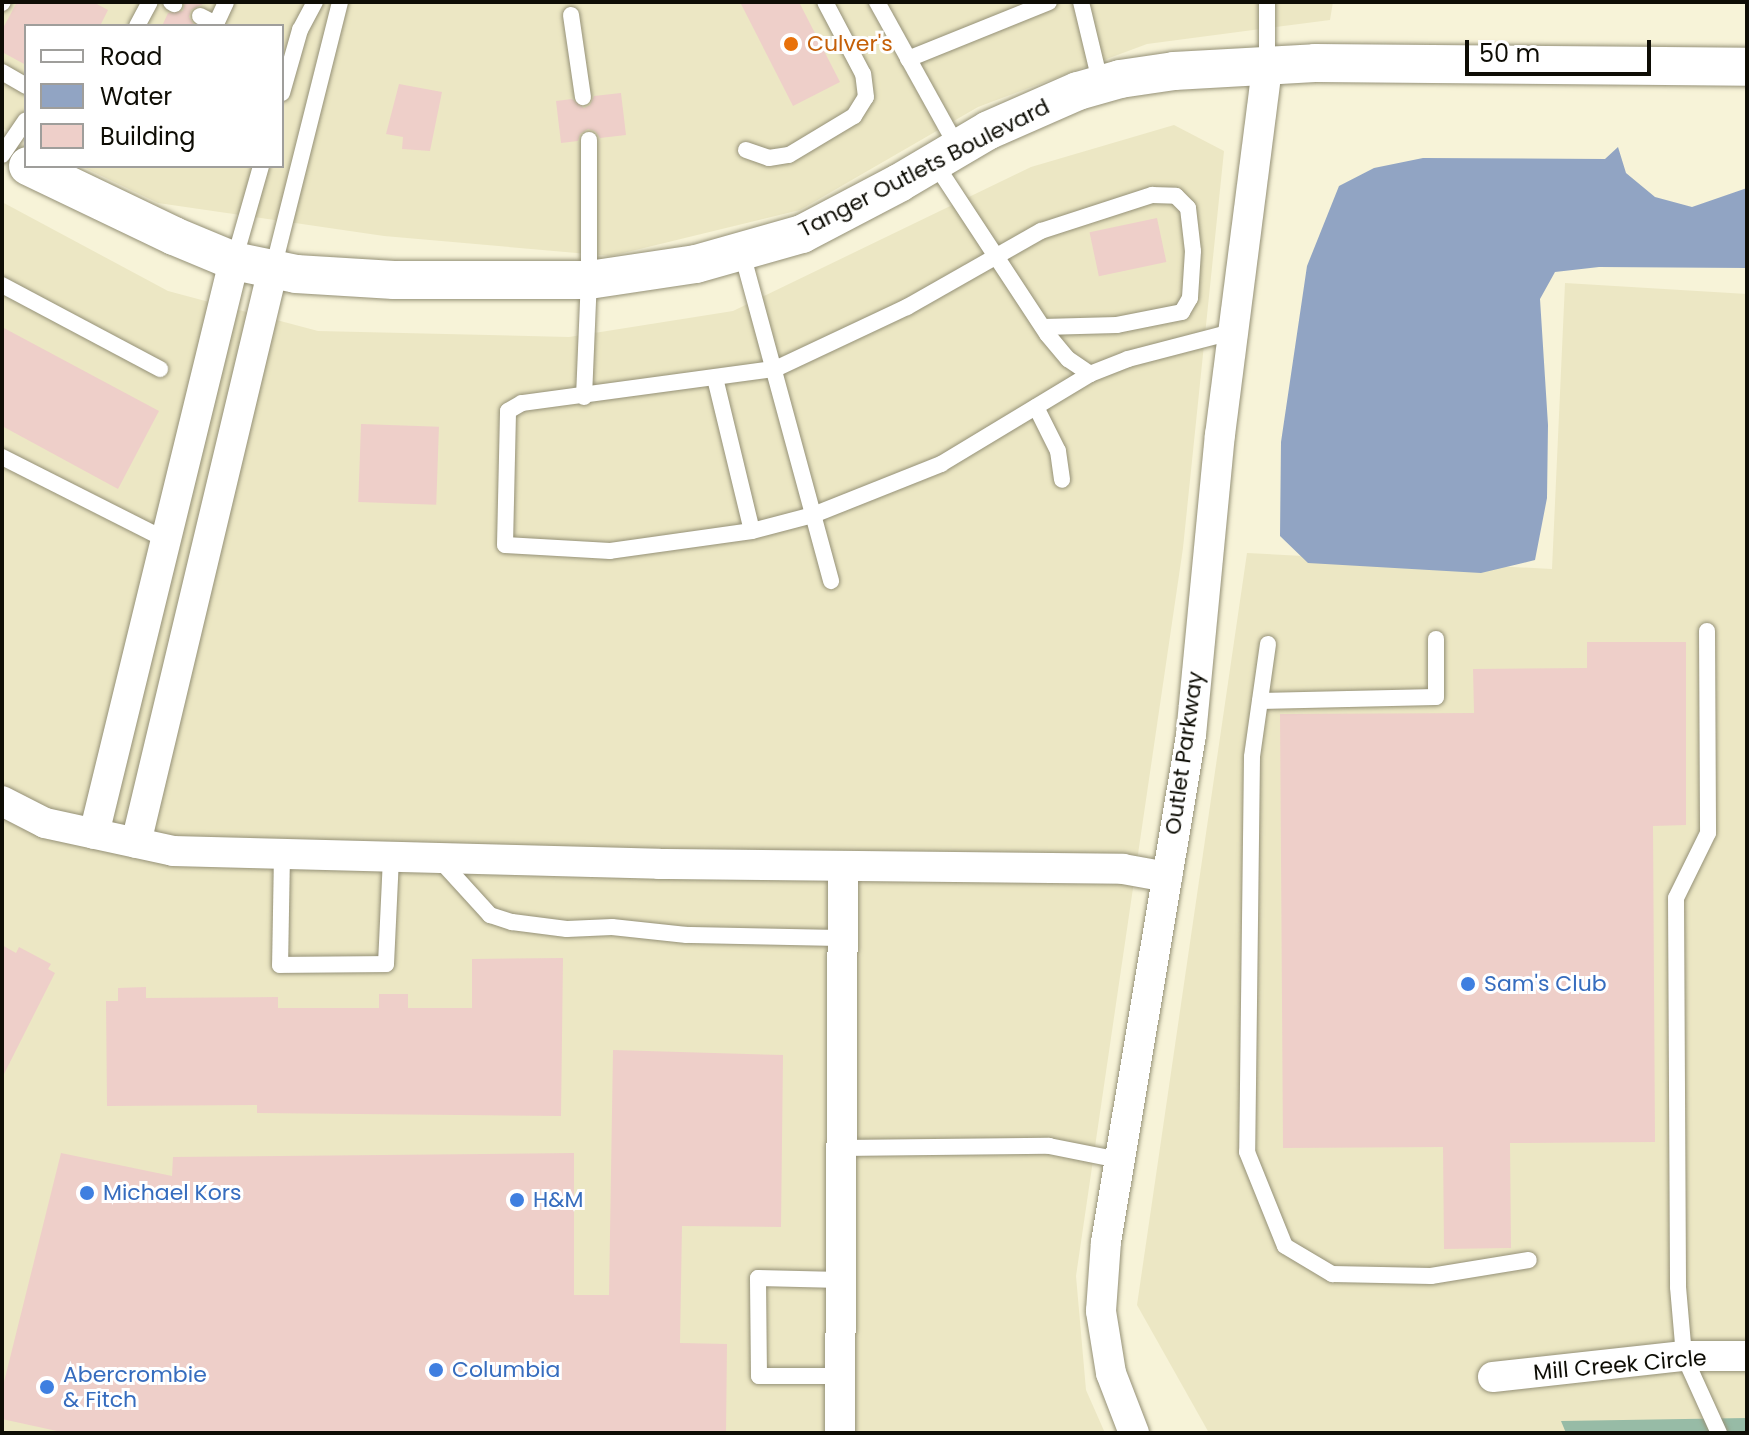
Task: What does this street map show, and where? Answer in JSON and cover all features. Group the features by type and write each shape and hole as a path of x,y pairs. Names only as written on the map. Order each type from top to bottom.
{"street":[{"name":"Tanger Outlets Boulevard","path":"34,168 234,261 273,269 309,276 394,280 589,280 649,273 742,253 802,234 1028,111 1101,85 1174,71 1396,61 1747,67"},
{"name":"Outlet Parkway","path":"1134,1433 1111,1373 1101,1311 1106,1242 1191,735 1232,332 1267,66"},
{"path":"94,834 234,261"},
{"path":"136,843 273,269"},
{"path":"2,801 45,823 173,851 439,859 1123,869 1167,877"},
{"path":"840,1433 843,866"},
{"name":"Mill Creek Circle","path":"1493,1377 1684,1356 1747,1356"}],"lane":[{"path":"142,24 150,2"},
{"path":"216,24 226,2"},
{"path":"284,86 300,30 315,2"},
{"path":"273,269 340,2"},
{"path":"746,150 769,158 789,155 854,116 866,97 863,74 825,2"},
{"path":"877,2 908,59 946,155 994,255 1068,359 1090,374"},
{"path":"908,59 1049,2"},
{"path":"1081,2 1101,85"},
{"path":"1267,2 1267,66"},
{"path":"571,15 583,97"},
{"path":"200,16 214,24"},
{"path":"2,72 24,85"},
{"path":"12,158 24,125"},
{"path":"584,397 591,183 589,140"},
{"path":"234,261 260,168"},
{"path":"1043,327 1117,325 1182,312 1190,298 1192,275 1188,208 1176,196 1152,195 1041,231 907,307 775,369 522,403 508,411 505,545 610,551 752,531 813,515 941,464 1090,374 1128,359 1232,332"},
{"path":"742,253 831,581"},
{"path":"2,285 160,369"},
{"path":"715,378 752,531"},
{"path":"1036,407 1058,451 1062,480"},
{"path":"2,457 166,540"},
{"path":"1707,631 1708,833 1676,898 1678,1287 1684,1356 1719,1433"},
{"path":"1260,701 1436,697 1436,639"},
{"path":"1268,644 1252,757 1247,1152 1285,1246 1332,1274 1431,1276 1529,1260"},
{"path":"282,854 280,965 386,964 391,857"},
{"path":"439,859 490,915 512,922 567,929 612,927 687,935 843,938"},
{"path":"841,1148 1049,1146 1119,1160"},
{"path":"840,1376 759,1376 758,1278 841,1280"}],"shaded area":[{"path":"2,2 1333,2 1330,20 1147,44 978,107 800,210 611,256 384,236 158,203 85,168 284,168 284,24 24,24 24,139 2,128"},
{"path":"1174,125 1224,151 1183,548 1076,1276 1086,1390 1105,1433 2,1433 2,202 168,291 318,331 569,337 733,311 1031,167"},
{"path":"1565,283 1747,294 1747,1433 1209,1433 1137,1305 1247,553 1552,569"}],"green space":[{"path":"1747,1418 1747,1433 1566,1433 1561,1421"}],"water":[{"path":"1618,147 1626,173 1655,197 1692,207 1747,188 1747,268 1599,267 1555,272 1540,299 1548,425 1547,498 1535,560 1481,573 1308,563 1280,536 1281,442 1307,266 1339,186 1374,168 1423,158 1605,159"}],"building":[{"path":"17,2 93,2 108,10 101,24 24,24 24,64 2,52 2,30"},
{"path":"185,2 207,2 191,10 189,17 194,24 163,24 168,13 183,11"},
{"name":"Culver's","path":"740,2 799,2 840,82 793,106"},
{"path":"399,84 442,92 430,151 402,149 403,137 386,134"},
{"path":"621,93 626,135 600,138 595,131 588,129 580,134 578,141 561,143 556,101 572,99 584,108 590,105 594,96"},
{"path":"1157,218 1166,262 1099,276 1090,232"},
{"path":"2,327 159,411 118,489 2,426"},
{"path":"361,424 439,427 436,505 358,502"},
{"name":"Sam's Club","path":"1587,642 1686,642 1686,825 1653,826 1655,1142 1510,1143 1511,1248 1444,1249 1443,1147 1283,1148 1280,714 1474,713 1473,669 1587,668"},
{"path":"2,945 16,953 19,947 51,964 48,969 55,973 2,1078"},
{"path":"563,958 561,1116 257,1113 257,1105 107,1106 106,1001 118,1001 118,988 146,987 146,998 278,997 278,1008 379,1008 379,994 408,994 408,1008 472,1008 472,959"},
{"path":"613,1050 783,1055 781,1227 682,1226 680,1343 727,1344 726,1433 66,1433 2,1419 2,1390 61,1153 172,1176 173,1157 574,1153 574,1295 609,1295"}],"place":[{"name":"Culver's","path":"791,44"},
{"name":"Sam's Club","path":"1468,984"},
{"name":"Michael Kors","path":"87,1193"},
{"name":"H&M","path":"517,1200"},
{"name":"Columbia","path":"436,1370"},
{"name":"Abercrombie & Fitch","path":"47,1387"}]}
